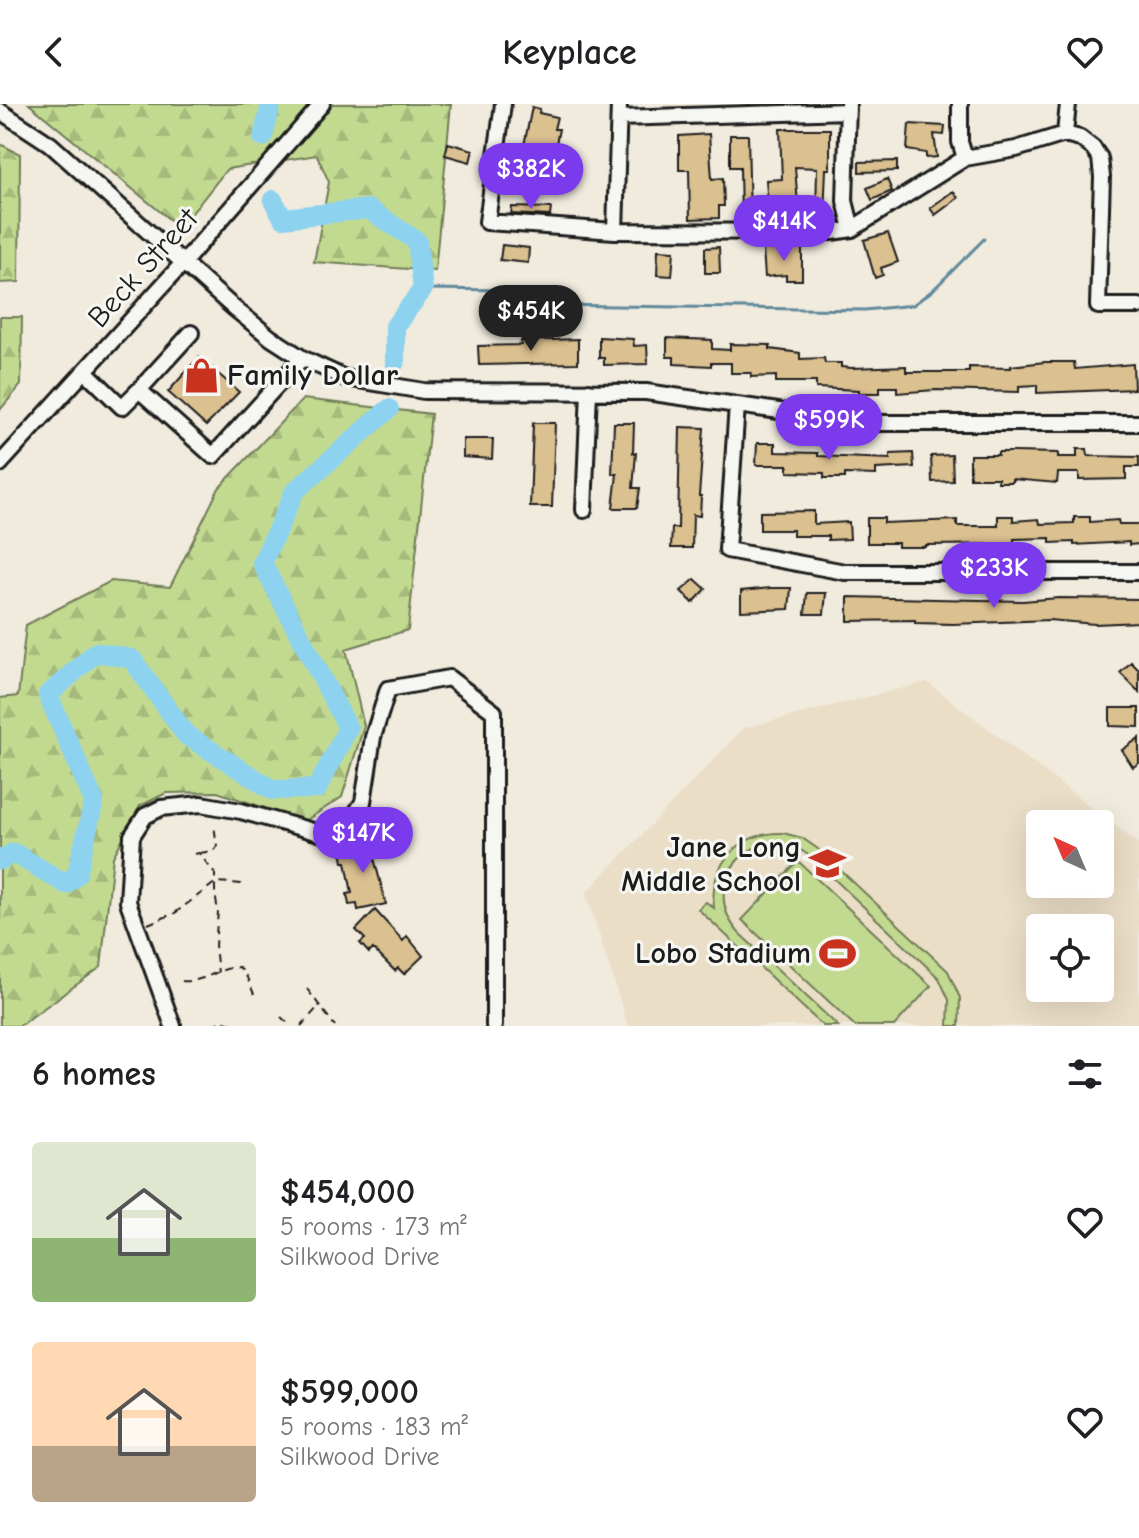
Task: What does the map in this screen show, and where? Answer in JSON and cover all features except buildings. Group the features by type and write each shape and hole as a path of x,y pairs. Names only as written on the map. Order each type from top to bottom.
{"street":[{"name":"Beck Street","path":"0,464 322,104"},
{"path":"503,104 487,222 615,231 832,232 852,229 965,158 1016,149 1065,134 1080,138 1100,158 1098,306 1139,306"},
{"path":"960,104 960,142 965,158"},
{"path":"1065,134 1068,104"},
{"path":"615,231 619,111 848,107 845,201 852,229"},
{"path":"0,111 50,144 235,309 302,358 345,378 424,391 646,392 863,423 1139,423"},
{"path":"85,371 122,407 191,333"},
{"path":"139,390 213,456 302,358"},
{"path":"584,510 589,391"},
{"path":"737,405 727,550 845,572 1139,572"},
{"path":"173,1026 128,902 132,836 145,816 161,808 201,804 241,811 323,834 349,824 363,802 373,737 388,689 449,678 494,712 494,1026"}],"path":[{"path":"194,854 213,851 217,846 214,825"},
{"path":"199,853 213,868 216,882 218,973"},
{"path":"137,928 175,913 216,882 243,884"},
{"path":"182,981 197,981 232,967 242,969 254,994"},
{"path":"307,989 335,1026"},
{"path":"301,1026 321,1004"},
{"path":"281,1017 291,1026"},
{"path":"212,1026 223,1020 235,1026"}],"shaded area":[{"name":"Jane Long Middle School","path":"927,682 1095,810 1026,810 1026,898 1114,898 1114,825 1139,844 1139,1026 628,1026 586,893 744,728"}],"green space":[{"path":"29,104 451,104 435,271 314,262 329,182 317,155 227,169 180,228"},
{"path":"0,144 20,154 19,282 0,283"},
{"path":"0,317 22,317 21,385 0,410"},
{"path":"303,399 431,414 408,630 346,649 364,726 342,797 305,821 217,792 166,793 140,806 113,857 101,967 19,1026 0,1026 0,698 18,696 26,625 111,581 170,587 219,488"},
{"path":"783,833 802,838 818,849 948,971 960,998 959,1026 948,1026 949,1000 939,978 811,857 791,846 771,844 752,849 738,860 728,876 724,894 727,914 740,934 838,1026 823,1026 698,909 706,902 714,908 716,878 730,854 753,838"},
{"name":"Lobo Stadium","path":"798,861 931,986 894,1026 855,1026 742,920"}],"waterway":[{"path":"263,137 271,104"},
{"path":"273,200 283,218 368,209 417,241 423,289 395,326 395,362"},
{"path":"423,289 509,290 553,305 865,310 913,305 933,290 984,239"},
{"path":"0,860 14,853 66,884 77,874 94,801 48,695 96,652 132,659 186,735 273,790 317,789 348,728 262,563 295,491 389,409"}],"place":[{"name":"Family Dollar","path":"201,375"},
{"name":"Jane Long Middle School","path":"827,864"},
{"name":"Lobo Stadium","path":"837,953"}]}
